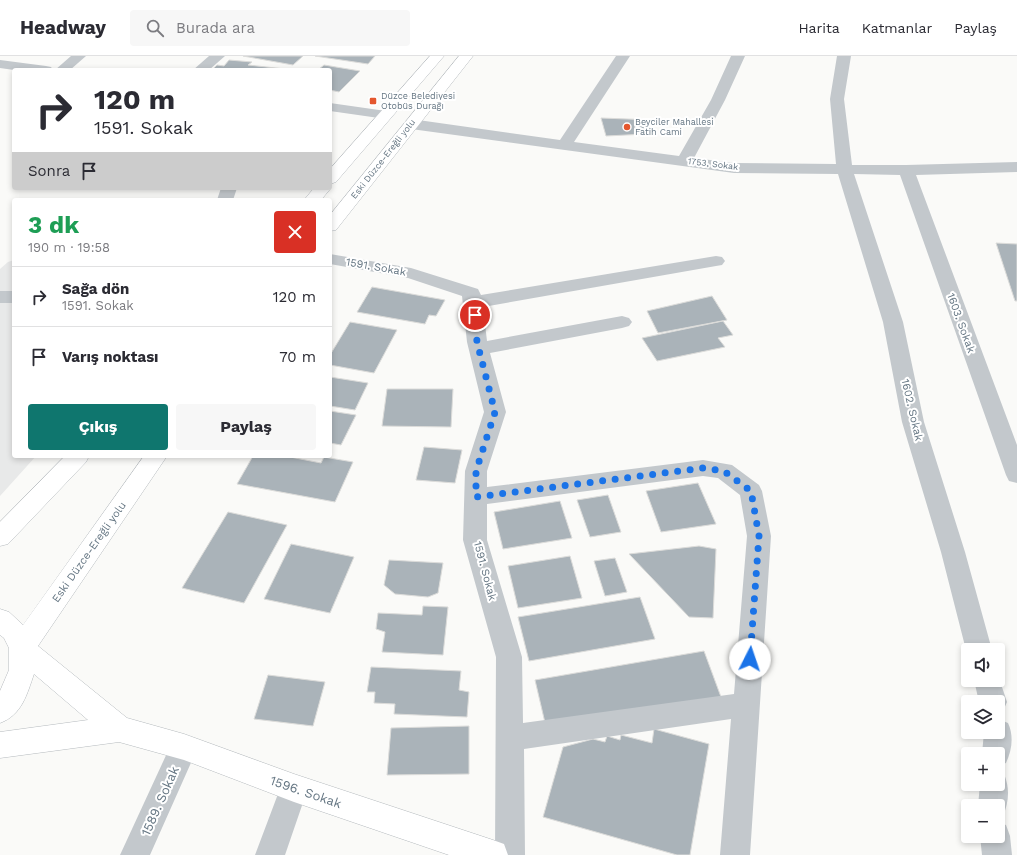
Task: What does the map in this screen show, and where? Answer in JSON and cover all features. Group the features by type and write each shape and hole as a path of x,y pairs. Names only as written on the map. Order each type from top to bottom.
{"main road":[{"path":"332,177 437,56"},
{"name":"Eski Düzce-Ereğli yolu","path":"332,223 466,56"},
{"path":"314,198 321,190"},
{"path":"0,537 76,458"},
{"name":"Eski Düzce-Ereğli yolu","path":"22,648 155,458"},
{"path":"0,620 13,630 22,648 119,728"},
{"path":"0,711 13,695 22,670 22,648"},
{"path":"0,745 119,728"},
{"name":"1596. Sokak","path":"119,728 184,747 294,788 493,855"}],"street":[{"path":"65,68 80,56"},
{"path":"203,68 218,56"},
{"path":"565,144 623,56"},
{"path":"684,161 718,100 738,56"},
{"name":"1602. Sokak","path":"844,56 838,99 844,170 893,322 913,422 953,552 977,643"},
{"path":"0,65 28,68"},
{"path":"332,107 386,115"},
{"name":"1753. Sokak","path":"411,124 734,168 906,170 1017,167"},
{"name":"1603. Sokak","path":"906,170 1017,475"},
{"name":"1591. Sokak","path":"332,259 411,273 471,293 474,302 479,349 495,412 476,471 475,540 509,657 510,855"},
{"path":"474,302 524,295 716,261"},
{"path":"0,296 12,297"},
{"path":"479,349 622,322"},
{"path":"476,497 703,468 724,471 751,491 759,536 735,855"},
{"path":"509,738 746,704"},
{"name":"1589. Sokak","path":"136,855 184,747"},
{"path":"270,855 294,788"},
{"path":"996,843 997,855"}],"shaded area":[{"path":"12,261 12,458 34,458 0,496 0,269"}],"building":[{"path":"243,56 303,56 293,65"},
{"path":"315,56 375,56 368,64"},
{"path":"229,60 252,62 248,65 276,68 214,68 217,65 224,66"},
{"path":"324,65 360,71 339,92 332,90 332,68 320,68"},
{"name":"Beyciler Mahallesi Fatih Cami","path":"601,118 654,120 646,134 606,136"},
{"path":"996,243 1017,244 1017,301 1015,301"},
{"path":"372,287 445,300 436,316 429,315 425,324 357,312"},
{"path":"712,296 727,320 658,333 647,311"},
{"path":"723,321 733,335 718,338 725,347 657,361 642,338"},
{"path":"350,322 397,330 374,373 332,365 332,352"},
{"path":"332,377 368,383 355,410 332,406"},
{"path":"387,389 453,389 451,427 382,426"},
{"path":"332,411 356,415 341,445 332,443"},
{"path":"424,447 462,450 455,483 416,480"},
{"path":"252,458 295,458 321,463 324,458 330,458 353,462 335,502 237,484"},
{"path":"698,483 716,524 661,532 646,491"},
{"path":"608,495 621,532 590,537 577,500"},
{"path":"560,501 572,538 503,549 494,512"},
{"path":"228,512 287,525 244,603 182,588"},
{"path":"291,544 354,557 330,613 264,599"},
{"path":"699,546 716,549 713,618 689,617 629,554"},
{"path":"570,556 582,598 518,608 508,566"},
{"path":"615,558 627,592 605,596 594,561"},
{"path":"389,560 443,563 438,593 428,597 395,594 384,585"},
{"path":"640,597 655,639 529,661 518,617"},
{"path":"423,606 448,607 443,655 382,652 385,632 376,629 378,613 422,615"},
{"path":"704,651 721,697 546,727 535,680"},
{"path":"371,667 461,671 459,690 469,692 467,717 394,714 395,704 374,703 375,692 367,692"},
{"path":"268,675 325,682 313,726 254,719"},
{"path":"469,726 469,774 387,775 391,728"},
{"path":"654,729 709,744 690,855 677,855 543,817 563,747 593,739 605,742 607,736 620,740 621,735 652,743"}],"place":[{"name":"Düzce Belediyesi Otobüs Durağı","path":"373,101"},
{"name":"Beyciler Mahallesi Fatih Cami","path":"627,127"}],"route":[{"path":"475,315 477,342 495,412 476,471 476,497 703,468 724,471 751,491 759,536 750,659"}]}
